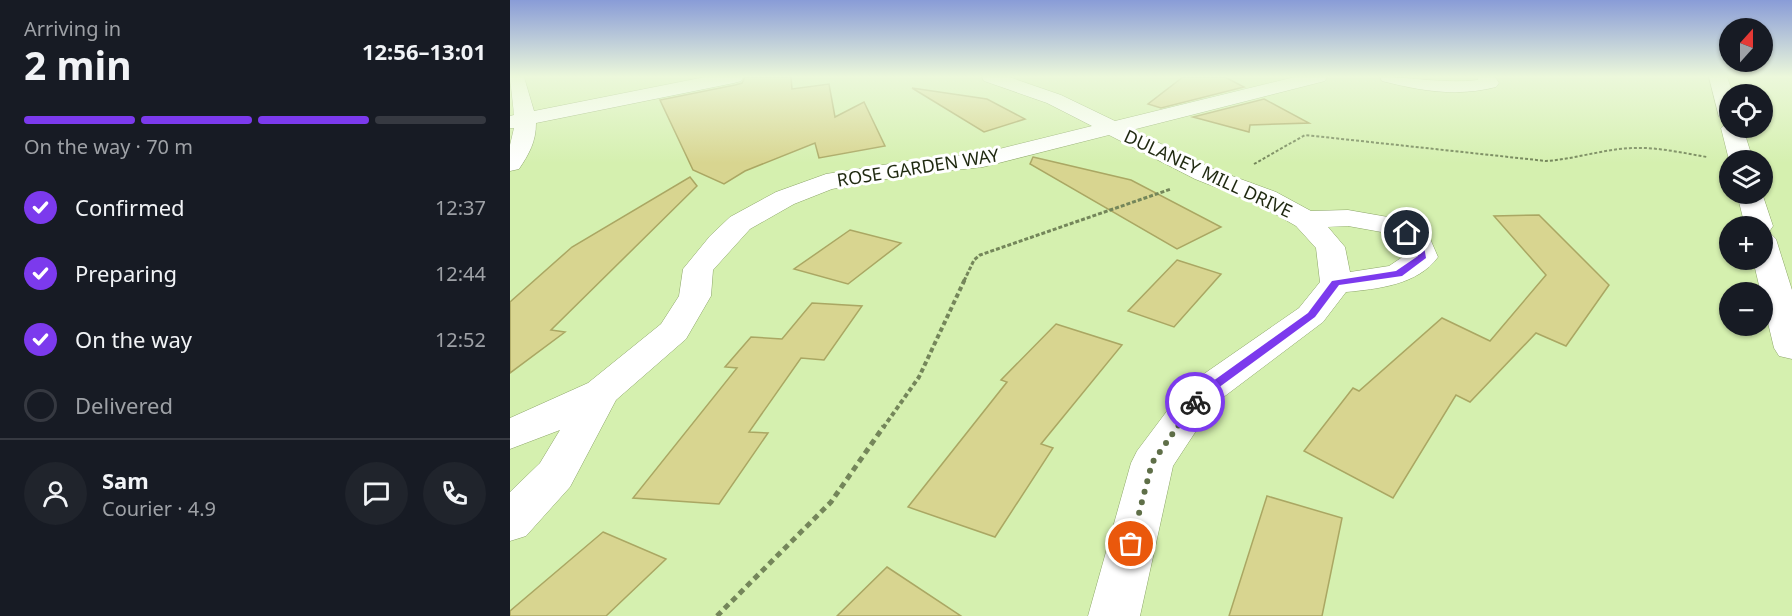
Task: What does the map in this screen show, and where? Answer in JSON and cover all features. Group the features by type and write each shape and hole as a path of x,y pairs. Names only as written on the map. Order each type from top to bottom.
{"street":[{"path":"510,164 521,152 518,120 590,106"},
{"name":"DULANEY MILL DRIVE","path":"1067,106 1204,174 1267,198 1306,220 1330,248 1336,283"},
{"name":"ROSE GARDEN WAY","path":"510,434 532,426 601,392 674,331 694,296 698,269 740,223 785,198 826,182 909,168 983,160 1206,106"},
{"path":"1114,616 1152,463 1199,396 1311,315 1336,283 1398,274 1423,256 1418,240 1395,226 1348,218 1306,220"},
{"path":"1771,270 1790,331"},
{"name":"ROSE GARDEN WAY","path":"510,522 555,475 601,392"}],"path":[{"path":"717,616 831,502 919,378 974,260 980,255 1183,185 1204,174 1235,172 1305,135 1546,161 1574,159 1631,148 1650,148 1711,157"}],"building":[{"path":"663,106 833,106 835,117 857,106 866,106 885,146 819,158 815,143 745,171 724,184 693,170"},
{"path":"941,106 1000,106 1025,119 984,132"},
{"path":"1237,106 1277,106 1309,123 1250,125 1249,132 1193,117"},
{"path":"1033,157 1131,180 1221,227 1177,249 1030,164"},
{"path":"690,177 697,186 551,330 565,332 510,373 510,302 572,247"},
{"path":"1539,215 1609,285 1566,346 1536,333 1470,402 1456,395 1393,498 1304,451 1353,388 1359,391 1442,318 1490,341 1546,275 1494,216"},
{"path":"850,230 901,243 848,284 794,269"},
{"path":"1177,260 1221,274 1174,327 1128,311"},
{"path":"812,303 862,306 824,360 801,358 749,432 768,433 719,504 633,498 737,368 725,367 751,337 782,339"},
{"path":"1056,324 1122,345 1041,444 1053,448 995,537 908,507 1007,382 1001,380"},
{"path":"1267,496 1342,518 1322,616 1229,616"},
{"path":"603,532 666,559 606,616 510,616 510,611"},
{"path":"887,567 961,616 837,616"}],"way so far":[{"path":"1131,544 1152,463 1195,402"}],"route":[{"path":"1195,402 1199,396 1311,315 1336,283 1398,274 1423,256 1418,240 1407,233"}]}
